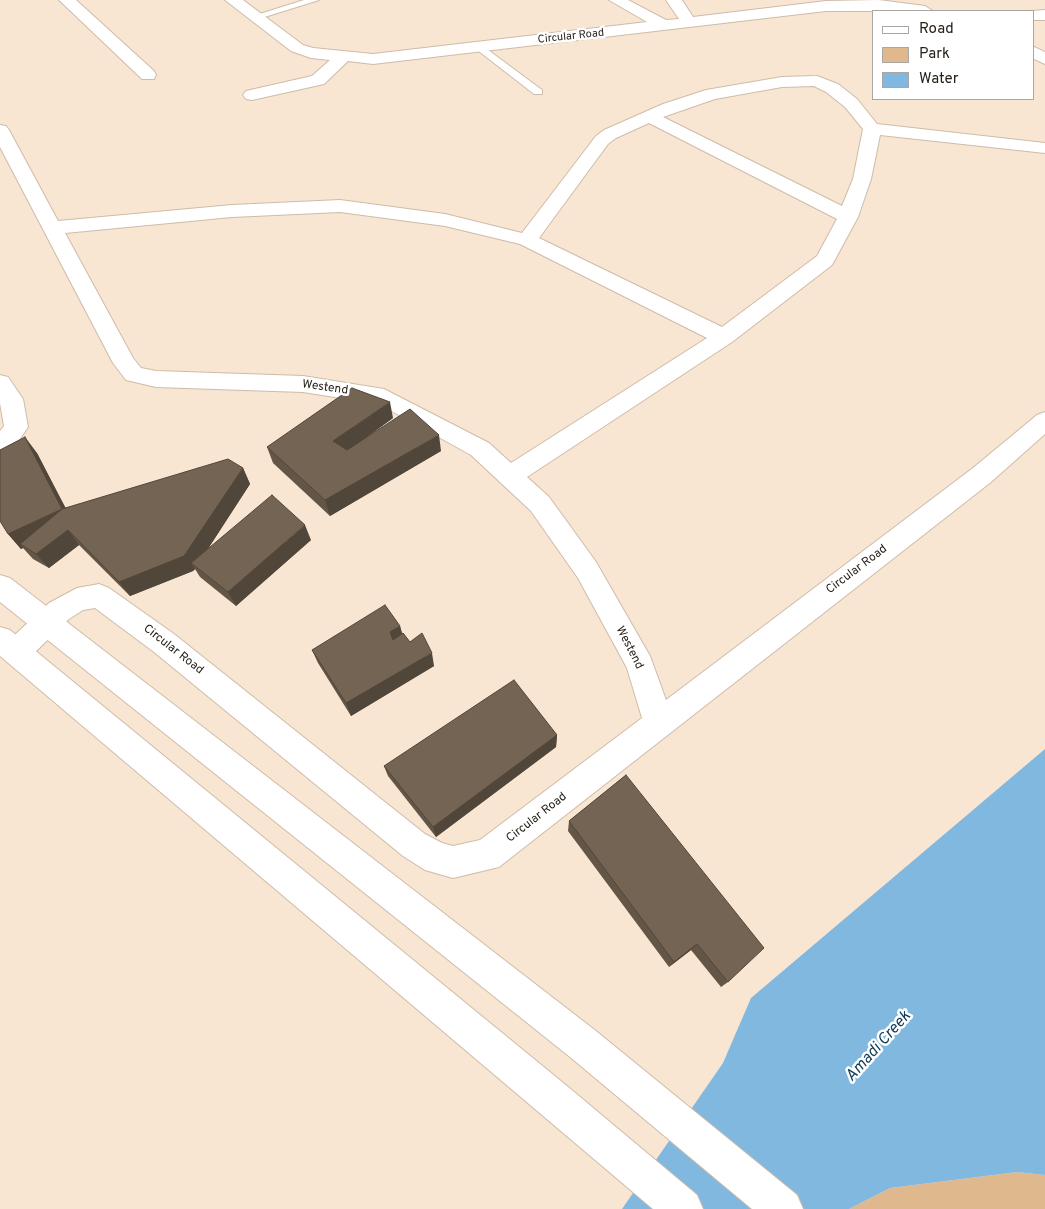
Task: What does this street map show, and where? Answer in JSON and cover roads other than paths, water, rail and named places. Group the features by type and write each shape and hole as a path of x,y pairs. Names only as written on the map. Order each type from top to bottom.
{"street":[{"path":"67,0 148,75"},
{"name":"Circular Road","path":"233,0 297,48 311,53 373,59 690,23 824,3 879,5 917,10"},
{"path":"617,0 664,26"},
{"path":"674,0 690,23"},
{"path":"252,95 318,80 343,57"},
{"path":"527,240 602,140 610,134 669,108 712,94 782,82 821,82 832,88 851,104 872,129 1045,148"},
{"path":"650,117 848,217"},
{"path":"510,476 724,336 825,260 848,217 862,179 872,129"},
{"name":"Westend","path":"0,130 124,363 134,374 156,379 303,384 384,397 480,449 540,504 587,570 640,665 658,722"},
{"path":"52,228 232,211 340,206 390,211 445,220 527,240 724,336"},
{"path":"0,383 12,399 16,427 0,449"},
{"name":"Circular Road","path":"8,646 46,624 59,611 77,600 99,596 164,643 414,845 437,858 453,862 487,855 982,475 1045,421"},
{"path":"0,586 583,1044 783,1209"},
{"path":"8,646 554,1099 683,1209"}],"lane":[{"path":"255,17 314,0"},
{"path":"480,47 538,92"}],"water":[{"name":"Amadi Creek","path":"1045,749 1045,1175 1017,1172 890,1188 849,1209 622,1209 723,1063 751,998"}]}
